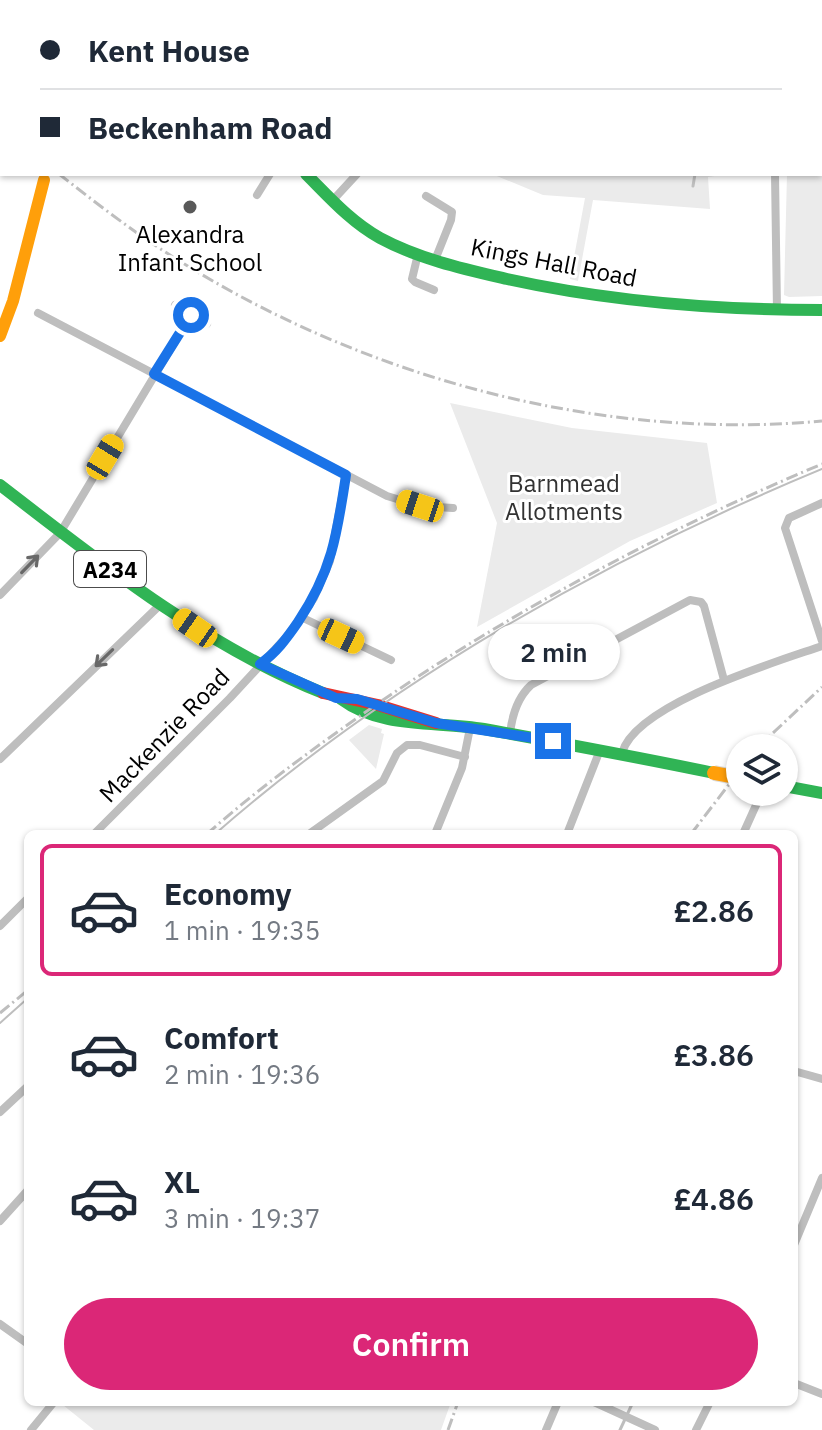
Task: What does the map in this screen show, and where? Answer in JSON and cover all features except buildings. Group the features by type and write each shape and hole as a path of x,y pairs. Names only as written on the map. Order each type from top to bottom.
{"main road":[{"name":"Kings Hall Road","path":"308,176 364,228 435,260 571,292 673,305 777,311 822,310"},
{"path":"0,336 13,301 44,180"},
{"name":"A234","path":"0,485 60,533 195,628 260,664 341,699 353,709 394,721 436,723 510,734 726,775"},
{"path":"798,789 822,793"}],"street":[{"path":"257,195 269,176"},
{"path":"333,200 355,176"},
{"path":"775,176 777,311"},
{"path":"426,196 452,212 435,260"},
{"path":"418,254 412,279 434,290"},
{"path":"175,305 207,324"},
{"path":"38,313 387,496 420,506 453,508"},
{"path":"0,595 60,533 191,315"},
{"name":"Mackenzie Road","path":"98,830 276,651 301,617 314,598 330,561 346,475"},
{"path":"622,753 629,737 679,702 724,680 822,643 785,528 789,518 822,503"},
{"path":"510,734 521,694 531,685 690,600 701,602 704,606 724,680"},
{"path":"0,759 161,604"},
{"path":"301,617 391,660"},
{"path":"437,830 465,757 470,728"},
{"path":"315,830 383,781 397,753 407,745 420,745 465,757"},
{"path":"569,830 600,750"},
{"path":"745,830 756,806"},
{"path":"0,926 24,902"},
{"path":"798,1072 822,1079"},
{"path":"0,1112 24,1090"},
{"path":"798,1235 822,1178"},
{"path":"0,1221 24,1194"},
{"path":"0,1324 24,1341"},
{"path":"798,1385 822,1394"},
{"path":"31,1430 51,1406"},
{"path":"546,1430 556,1406"},
{"path":"602,1406 655,1430"},
{"path":"696,1430 708,1406"}],"green space":[{"path":"497,176 715,176 708,177 710,209 593,200 578,281 570,279 585,198 543,195"},
{"path":"787,176 822,176 822,296 784,295"},
{"name":"Barnmead Allotments","path":"450,403 572,428 707,443 717,503 630,541 477,627 497,523"},
{"path":"369,725 382,729 381,733 384,734 376,769 349,740"},
{"path":"64,1406 450,1406 441,1430 94,1430"}],"waterway":[{"path":"693,186 695,176"},
{"path":"620,1430 631,1406"}],"tram line":[{"path":"220,830 354,725 504,627 661,542 822,469"},
{"path":"0,1023 24,1002"}],"railway":[{"path":"62,176 153,244 258,306 333,341 412,370 492,394 574,411 657,421 739,425 822,421"},
{"path":"212,830 336,733 486,634 651,543 822,464"},
{"path":"772,734 822,687"},
{"path":"694,830 726,788"},
{"path":"0,1013 24,993"},
{"path":"448,1430 457,1406"}],"traffic: fast":[{"path":"308,176 369,232 410,252 458,267 546,287 624,299 703,306 822,310"},
{"path":"0,485 115,572 195,627 236,651 323,693"},
{"path":"341,699 357,709 391,720 484,729 714,773"},
{"path":"798,789 822,793"}],"traffic: slow":[{"path":"0,336 13,301 44,180"},
{"path":"714,773 726,775"}],"traffic: jam":[{"path":"323,693 378,705 436,723"}],"place":[{"name":"Alexandra Infant School","path":"190,207"}],"route":[{"path":"191,315 154,374 346,475 330,561 314,598 276,651 260,664 336,698 357,699 436,723 553,741"}]}
